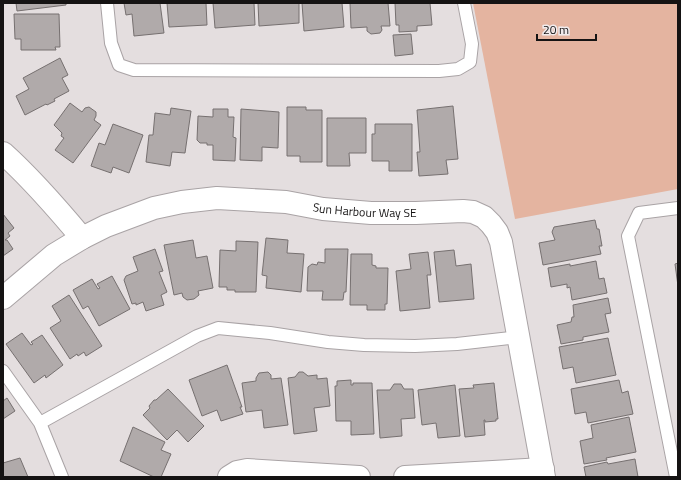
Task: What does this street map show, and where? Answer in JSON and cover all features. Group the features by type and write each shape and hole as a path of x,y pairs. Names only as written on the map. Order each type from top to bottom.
{"street":[{"path":"3,153 43,192 82,238"},
{"name":"Sun Harbour Way SE","path":"3,298 54,255 82,238 106,226 154,208 182,202 217,198 286,202 322,209 371,213 473,212 491,224 500,242 519,337 543,473"},
{"path":"228,477 237,472 247,470 359,477"},
{"path":"405,477 543,473"}],"lane":[{"path":"107,3 111,44 119,65 134,70 439,72 458,69 470,62 472,44 464,3"},
{"path":"676,477 628,236 639,213 678,208"},
{"path":"40,423 197,336 218,328 364,345 414,346 457,344 519,337"},
{"path":"3,371 40,423 62,477"}],"shaded area":[{"path":"473,3 678,3 678,189 515,219"}],"building":[{"path":"16,3 66,3 66,5 17,11"},
{"path":"124,3 160,3 164,33 134,36 132,14 126,15"},
{"path":"167,3 206,3 207,25 169,27"},
{"path":"213,3 254,3 255,25 215,28"},
{"path":"258,3 299,3 299,23 259,26"},
{"path":"302,3 342,3 344,27 304,31"},
{"path":"350,3 388,3 390,26 381,26 382,30 380,33 371,34 367,31 367,27 351,28"},
{"path":"395,3 430,3 432,25 417,26 417,31 399,32 399,25 396,25"},
{"path":"14,14 59,14 60,47 55,47 56,50 21,50 21,39 15,39"},
{"path":"411,34 413,54 395,56 393,35"},
{"path":"60,58 68,75 62,78 69,91 54,99 55,101 25,115 16,96 29,89 23,78"},
{"path":"70,103 82,112 85,108 89,107 96,112 94,120 101,125 73,163 55,150 64,138 61,136 62,133 54,125"},
{"path":"453,106 458,159 446,160 448,174 419,176 417,152 420,152 417,110"},
{"path":"287,107 306,107 306,110 322,110 322,162 300,162 300,156 287,156"},
{"path":"171,108 191,111 185,153 172,152 170,166 146,162 149,135 153,135 155,113 170,115"},
{"path":"213,109 228,109 228,117 234,117 233,137 236,138 235,161 213,160 213,145 200,143 197,140 198,116 213,117"},
{"path":"241,109 279,112 278,148 262,147 262,161 240,160"},
{"path":"327,118 366,118 366,153 349,153 350,166 327,166"},
{"path":"113,124 143,135 129,173 113,167 111,173 91,166 99,143 105,145"},
{"path":"375,124 412,124 412,171 389,171 389,161 372,161 372,134 375,134"},
{"path":"3,214 14,228 8,233 10,236 5,240 7,240 13,249 3,256"},
{"path":"595,220 597,229 599,229 602,246 599,246 601,254 543,265 539,243 555,240 552,232 554,227"},
{"path":"266,238 288,240 287,253 304,254 301,292 266,288 267,276 262,275"},
{"path":"193,240 196,258 207,256 213,288 198,291 199,295 194,299 187,300 183,297 182,293 174,295 164,245"},
{"path":"236,241 258,242 256,292 235,292 235,290 227,290 227,287 219,287 220,250 236,251"},
{"path":"155,249 163,271 159,272 167,292 161,295 164,305 146,311 143,302 136,305 136,303 132,304 124,280 126,276 138,271 133,257"},
{"path":"325,249 348,249 346,292 344,292 343,300 322,300 323,291 307,291 308,267 312,264 317,265 318,262 325,263"},
{"path":"454,250 456,266 471,264 474,299 439,302 434,252"},
{"path":"428,252 431,275 427,275 430,308 400,311 396,271 411,269 409,254"},
{"path":"351,254 372,254 372,265 376,266 376,268 388,268 387,304 385,304 385,310 367,310 367,305 350,305"},
{"path":"596,261 599,279 604,278 607,293 572,300 570,287 567,288 567,284 551,287 548,268"},
{"path":"678,263 678,286 675,264"},
{"path":"112,276 130,309 99,326 88,306 83,309 73,290 92,279 98,289 100,288 97,284"},
{"path":"69,295 102,346 86,356 84,352 78,356 77,354 70,359 50,328 61,321 52,306"},
{"path":"608,298 611,313 605,314 609,332 583,337 583,340 561,344 557,325 571,322 572,317 574,317 573,305"},
{"path":"22,333 31,345 33,344 31,342 42,335 63,365 46,378 45,375 34,383 6,344"},
{"path":"608,338 616,375 576,383 573,367 563,369 559,347"},
{"path":"227,365 242,407 240,407 243,414 221,421 217,410 202,416 189,380"},
{"path":"268,372 271,375 271,379 281,378 288,425 264,428 262,410 246,412 242,383 256,381 259,373"},
{"path":"299,372 303,372 308,376 317,375 317,379 327,378 330,406 314,408 317,431 294,434 288,378 295,377"},
{"path":"351,380 351,385 353,385 353,383 372,383 374,434 351,435 351,421 336,421 335,386 337,386 337,381"},
{"path":"619,380 622,393 628,391 633,414 588,423 586,412 575,414 571,389"},
{"path":"494,383 498,419 496,419 496,421 485,422 484,420 485,435 465,437 459,389 474,388 473,385"},
{"path":"394,384 401,384 404,389 413,389 415,418 401,419 402,436 380,438 377,390 390,390"},
{"path":"455,385 460,436 438,438 436,423 422,425 418,390"},
{"path":"168,389 204,426 188,442 177,430 167,440 143,415 150,408 149,406 154,400 156,400"},
{"path":"7,398 15,411 3,419 3,401"},
{"path":"629,417 636,452 606,458 607,460 584,464 580,441 593,438 591,425"},
{"path":"133,427 165,442 161,450 171,454 161,477 154,477 120,461"},
{"path":"20,458 28,477 3,477 3,463"},
{"path":"635,459 638,477 586,477 584,467 607,462 608,464"}]}
